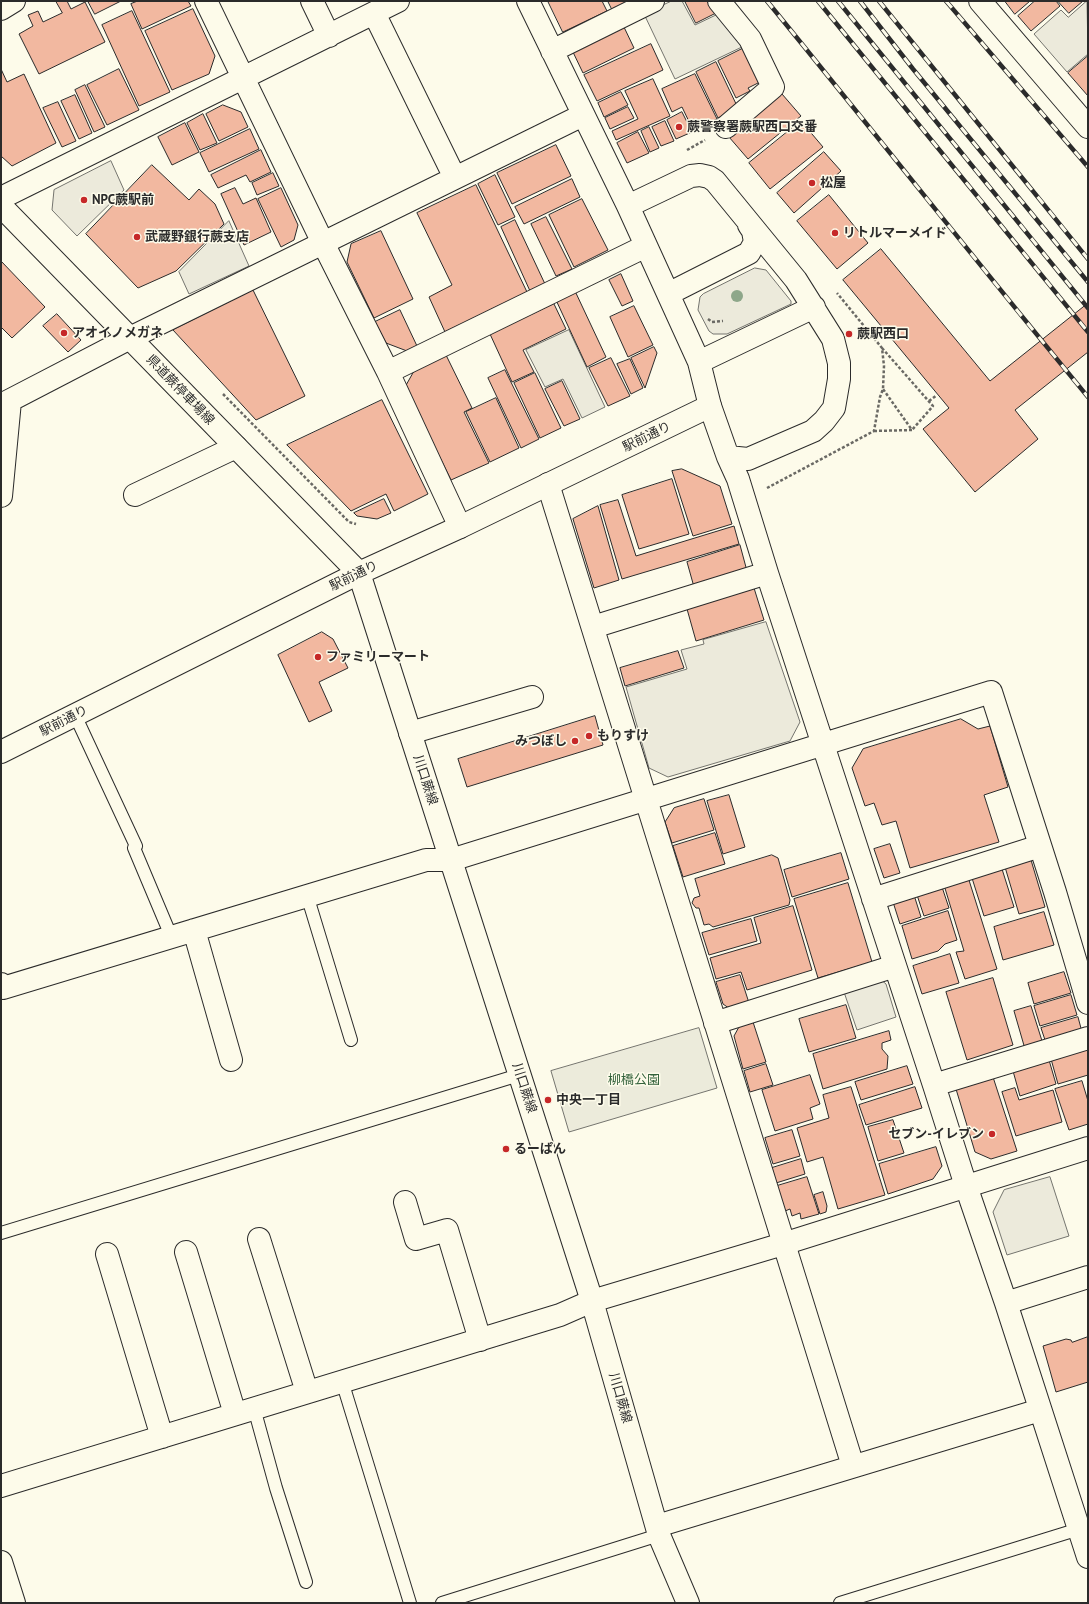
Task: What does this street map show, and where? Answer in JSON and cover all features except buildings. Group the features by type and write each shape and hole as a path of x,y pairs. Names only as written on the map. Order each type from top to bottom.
{"street":[{"path":"1,9 14,1"},
{"path":"206,1 323,243 388,372 460,527"},
{"path":"312,1 329,36"},
{"path":"1,198 244,79 398,1"},
{"path":"528,1 628,206 699,362 710,406 728,457 738,479 966,1186 1006,1303 1088,1557"},
{"path":"552,51 653,1"},
{"path":"719,1 750,39 773,87 726,127"},
{"path":"980,1 1088,127"},
{"path":"374,13 455,178"},
{"path":"1,496 5,403 130,338 583,115"},
{"path":"628,206 682,179 700,175 709,176 715,181 749,225 796,280 828,328 833,339 839,363 839,379 834,408 824,421 813,431 748,459 728,457"},
{"name":"県道蕨停車場線","path":"1,206 359,573"},
{"path":"668,294 749,253 755,242 753,231 749,225"},
{"path":"388,372 646,246"},
{"path":"699,362 814,307"},
{"name":"駅前通り","path":"1,752 359,573 460,527 710,406"},
{"path":"135,495 236,447"},
{"path":"548,484 853,1466"},
{"name":"川口蕨線","path":"359,573 592,1301 658,1531 688,1603"},
{"path":"593,627 768,573"},
{"path":"2,987 426,860 451,860 646,798 823,745 991,692 1088,1004"},
{"path":"410,733 532,698"},
{"path":"873,899 1040,846"},
{"path":"194,930 231,1060"},
{"path":"715,1023 895,966"},
{"path":"934,1085 1088,1038"},
{"path":"1,1486 480,1340 560,1315 592,1301 783,1244 1088,1148"},
{"path":"405,1202 416,1239 447,1230 480,1340"},
{"path":"259,1238 307,1392"},
{"path":"186,1252 245,1411"},
{"path":"107,1254 162,1437"},
{"path":"1006,1303 1088,1277"},
{"path":"658,1531 853,1466 1040,1410"},
{"path":"1,1562 14,1603"}],"lane":[{"path":"75,715 136,846 134,848 171,936"},
{"path":"307,895 351,1040"},
{"path":"1,1233 519,1075"},
{"path":"342,1381 410,1603"},
{"path":"245,1411 276,1488 306,1582"},
{"path":"840,1603 1079,1529"},
{"path":"442,1603 658,1531"}],"path":[{"path":"707,316 712,322 722,321 729,318"},
{"path":"874,431 912,430 933,406 882,348"},
{"path":"883,389 912,430"},
{"path":"222,393 349,522 356,524"},
{"path":"928,401 937,395"}],"green space":[{"name":"柳橋公園","path":"699,1028 717,1088 569,1132 551,1071"}],"shaded area":[{"path":"672,1 682,1 695,25 718,14 744,46 675,79 644,14"},
{"path":"1087,1 1088,54 1067,72 1034,34 1061,10 1068,17"},
{"name":"NPC蕨駅前","path":"111,161 124,190 77,236 52,210 54,190"},
{"path":"229,221 249,266 189,294 179,272"},
{"path":"755,268 766,270 791,301 791,304 727,334 713,334 709,331 698,310 700,297 703,294"},
{"path":"569,330 605,407 582,418 563,379 545,387 526,350"},
{"path":"766,622 800,722 790,741 668,777 649,768 626,687 687,669 681,650 704,644 703,640"},
{"path":"880,979 886,984 896,1017 857,1030 844,992"},
{"path":"1050,1177 1069,1236 1007,1255 993,1212 1004,1190"}],"railway":[{"path":"767,1 1088,397"},
{"path":"818,1 1088,332"},
{"path":"838,1 1088,308"},
{"path":"860,1 913,69 1088,282"},
{"path":"879,1 1088,259"},
{"path":"946,1 1088,167"}],"place":[{"name":"蕨警察署蕨駅西口交番","path":"679,127"},
{"name":"松屋","path":"812,183"},
{"name":"NPC蕨駅前","path":"84,200"},
{"name":"リトルマーメイド","path":"835,233"},
{"name":"武蔵野銀行蕨支店","path":"137,237"},
{"name":"アオイノメガネ","path":"64,333"},
{"name":"蕨駅西口","path":"849,334"},
{"name":"ファミリーマート","path":"318,657"},
{"name":"もりすけ","path":"589,736"},
{"name":"みつぼし","path":"575,741"},
{"name":"中央一丁目","path":"548,1100"},
{"name":"セブン-イレブン","path":"992,1134"},
{"name":"るーぱん","path":"506,1149"}]}
